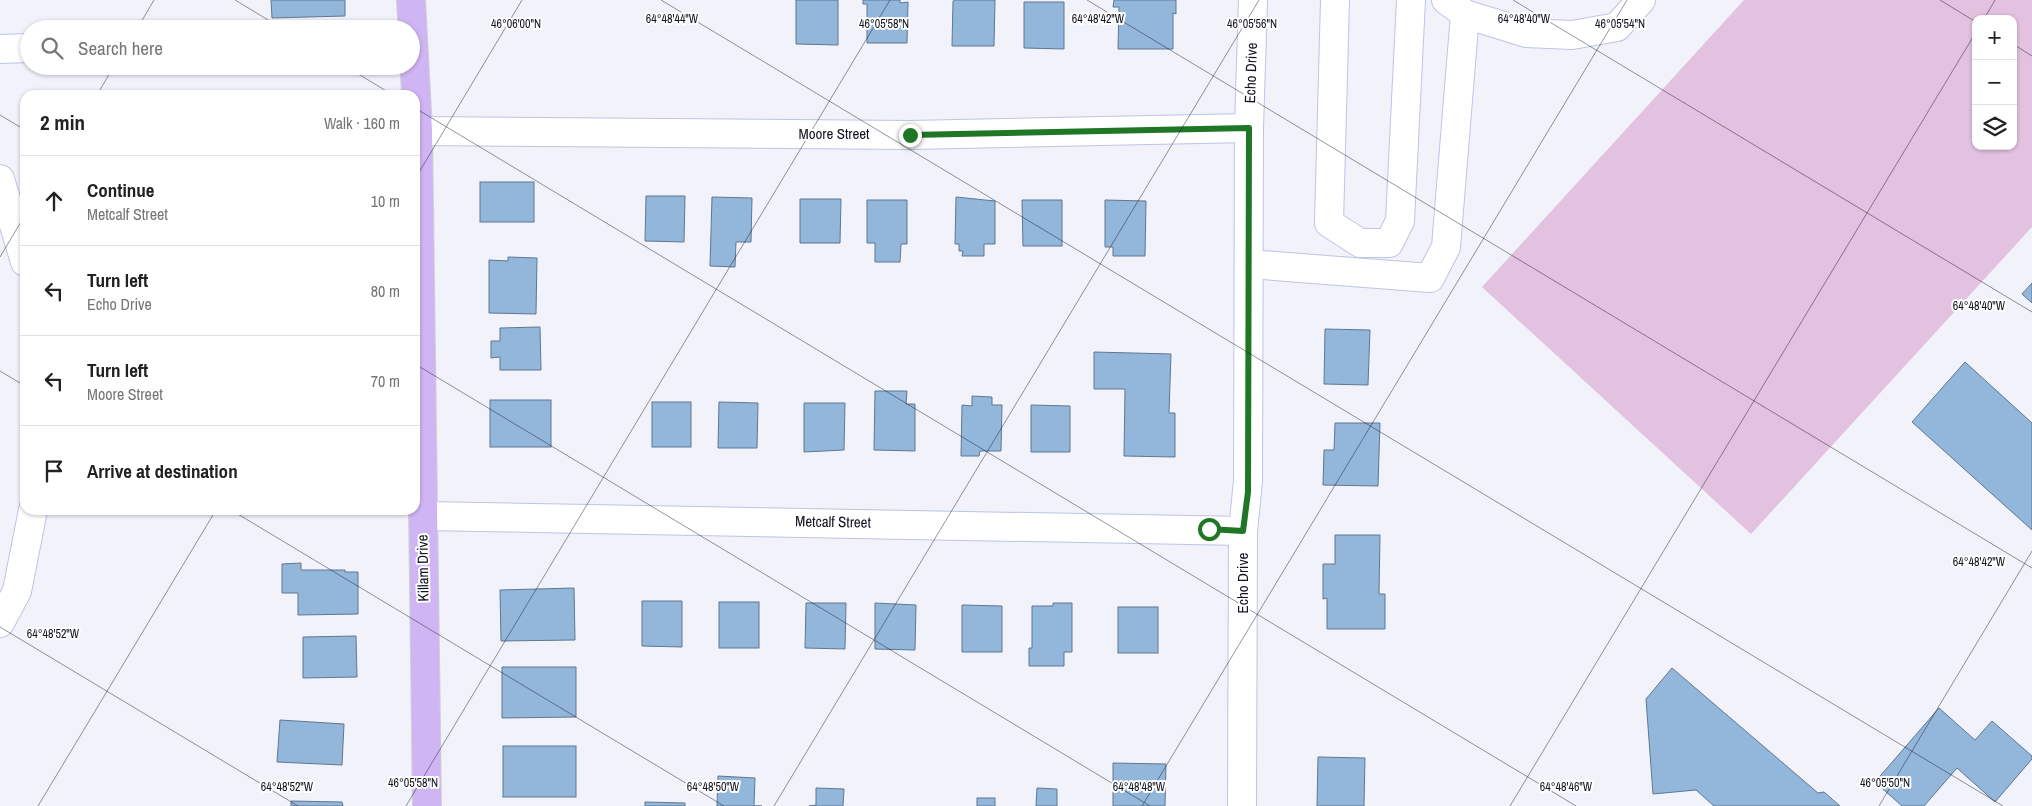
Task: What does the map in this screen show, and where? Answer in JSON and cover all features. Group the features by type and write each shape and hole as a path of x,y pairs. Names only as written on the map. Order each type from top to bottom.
{"main road":[{"name":"Killam Drive","path":"411,0 411,20"},
{"name":"Killam Drive","path":"414,75 415,90"},
{"name":"Killam Drive","path":"420,285 427,806"}],"street":[{"name":"Echo Drive","path":"1242,806 1243,531 1248,492 1249,128 1253,0"},
{"path":"1336,0 1330,223 1360,243 1389,243 1400,222 1411,0"},
{"path":"1249,264 1430,278 1446,247 1456,7 1526,33 1572,35 1617,27 1641,0"},
{"path":"0,48 20,48"},
{"name":"Moore Street","path":"420,131 910,135 1249,128"},
{"path":"0,179 20,245"},
{"path":"0,623 17,591 32,515"},
{"name":"Metcalf Street","path":"423,516 1243,531"}],"shaded area":[{"path":"1744,0 2032,0 2032,227 1751,534 1482,287"}],"building":[{"path":"271,0 345,0 345,16 272,18"},
{"path":"796,0 838,0 838,45 796,44"},
{"path":"863,0 900,0 900,3 908,2 907,43 867,43 867,4 863,4"},
{"path":"995,0 994,46 952,46 953,1"},
{"path":"1114,0 1176,0 1176,14 1173,13 1173,49 1118,49 1119,7 1113,7"},
{"path":"1024,2 1064,2 1064,49 1024,48"},
{"path":"480,182 534,182 534,222 480,222"},
{"path":"646,196 685,196 684,242 645,241"},
{"path":"712,197 752,198 751,242 736,242 735,267 710,266"},
{"path":"956,197 995,201 995,244 984,244 984,256 962,256 963,251 959,251 959,244 955,244"},
{"path":"800,199 841,199 840,243 800,243"},
{"path":"867,200 907,200 907,244 901,244 900,262 875,262 875,243 867,243"},
{"path":"1022,200 1062,200 1062,246 1023,246"},
{"path":"1105,200 1146,201 1145,256 1113,256 1113,247 1105,247"},
{"path":"508,257 537,258 536,314 489,313 489,260 508,261"},
{"path":"2032,283 2032,303 2022,294"},
{"path":"540,327 541,370 500,370 500,357 491,358 491,341 500,341 500,328"},
{"path":"1325,329 1370,330 1368,385 1324,384"},
{"path":"1094,352 1171,354 1169,413 1175,413 1175,457 1124,456 1125,389 1094,389"},
{"path":"1965,362 2032,423 2032,530 1912,422"},
{"path":"875,391 907,391 906,404 915,404 915,451 874,450"},
{"path":"972,396 992,397 992,405 1002,405 1001,451 980,451 979,456 961,456 962,405 972,406"},
{"path":"490,400 551,400 551,447 490,447"},
{"path":"652,402 691,402 691,447 652,447"},
{"path":"719,402 758,403 757,448 718,448"},
{"path":"804,403 845,403 844,450 804,452"},
{"path":"1031,405 1070,406 1070,452 1031,452"},
{"path":"1335,423 1380,423 1378,486 1323,485 1324,450 1334,450"},
{"path":"1335,535 1380,535 1379,594 1385,594 1385,629 1327,629 1327,598 1323,599 1323,564 1335,564"},
{"path":"301,563 301,570 345,570 345,572 358,572 358,614 298,615 298,593 282,593 282,564"},
{"path":"574,588 575,640 501,641 500,590"},
{"path":"642,601 682,601 682,647 642,646"},
{"path":"719,602 759,602 759,648 719,648"},
{"path":"806,603 846,603 845,649 805,648"},
{"path":"875,603 916,605 915,650 875,649"},
{"path":"1053,603 1072,603 1072,652 1064,652 1064,666 1029,666 1029,648 1032,648 1032,606 1053,606"},
{"path":"962,605 1002,606 1002,652 962,652"},
{"path":"1118,607 1158,607 1158,653 1118,653"},
{"path":"356,636 357,677 303,678 303,637"},
{"path":"502,667 576,667 576,717 502,718"},
{"path":"1672,668 1818,793 1824,792 1840,806 1714,806 1696,790 1653,794 1646,699"},
{"path":"1939,708 1975,740 1992,721 2032,756 2032,759 1995,802 1957,768 1924,806 1902,806 1875,782"},
{"path":"280,720 344,724 342,765 277,762"},
{"path":"503,746 576,746 576,797 503,797"},
{"path":"1318,757 1365,758 1364,806 1317,806"},
{"path":"1113,763 1166,764 1165,806 1113,806"},
{"path":"718,776 755,778 754,806 717,806"},
{"path":"816,788 844,789 843,806 809,806 816,805"},
{"path":"1037,788 1057,789 1057,806 1036,806"},
{"path":"977,798 995,798 995,806 977,806"},
{"path":"291,801 342,802 343,806 291,806"},
{"path":"645,802 685,803 685,806 645,806"}],"route":[{"path":"910,135 1249,128 1248,492 1243,531 1209,529"}]}
